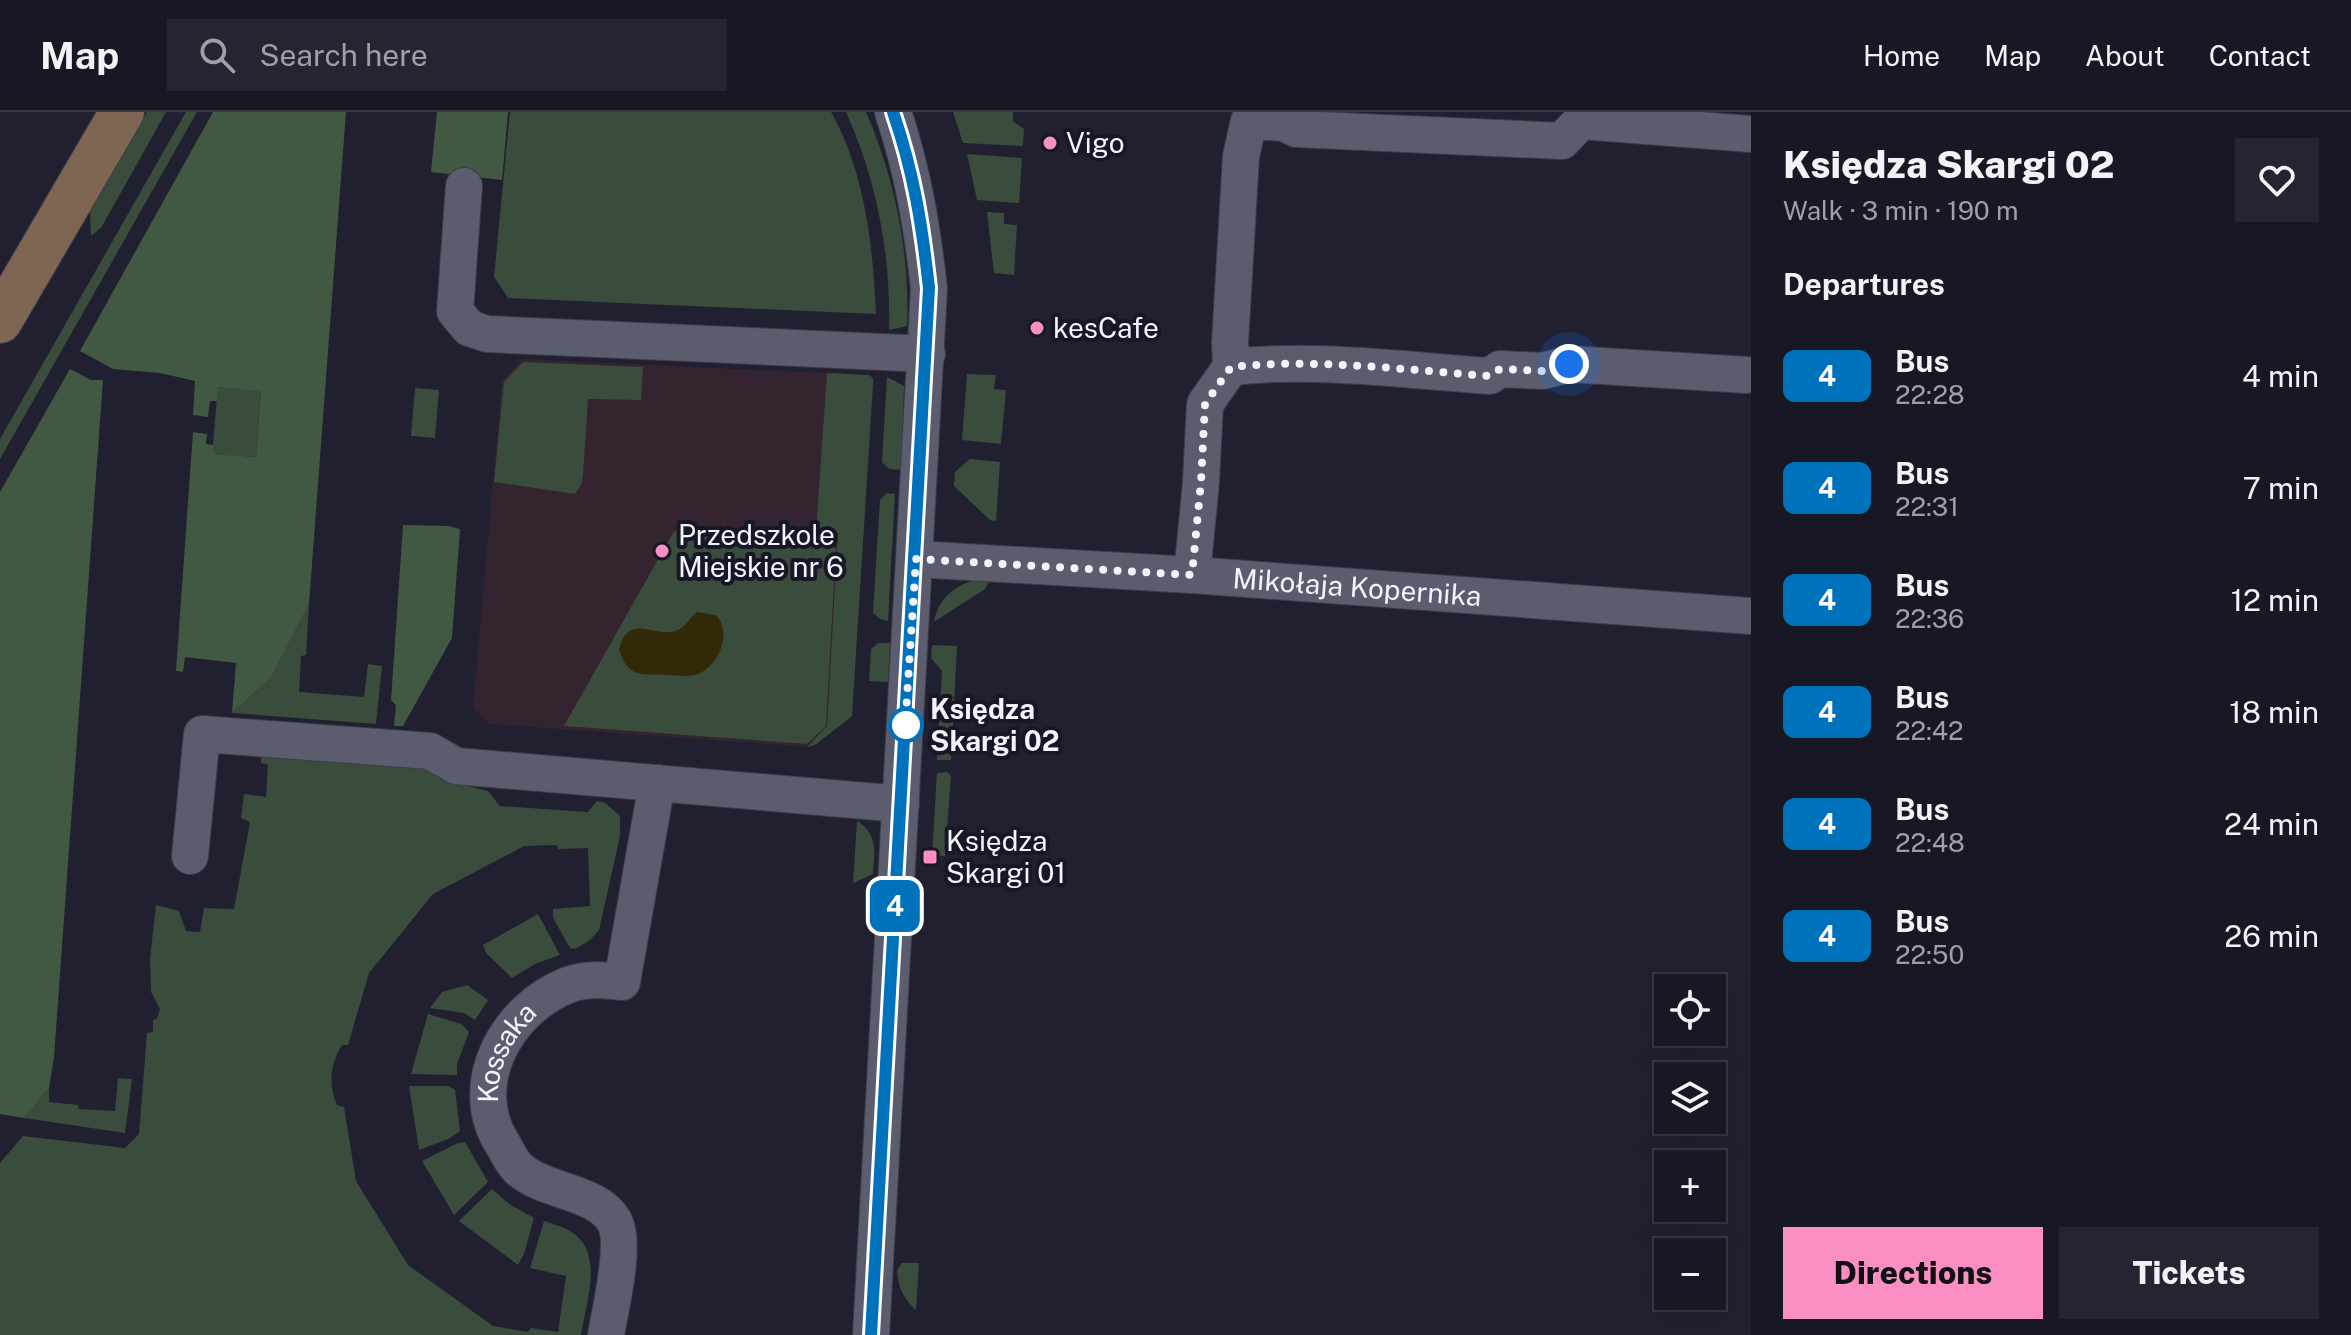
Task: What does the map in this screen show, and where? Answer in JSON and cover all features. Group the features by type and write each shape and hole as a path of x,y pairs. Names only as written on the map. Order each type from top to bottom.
{"main road":[{"path":"0,321 122,112"}],"street":[{"path":"892,1335 871,1334 929,288 923,229 910,160 893,112"},
{"path":"1192,575 1205,404 1231,367 1236,212 1241,156 1250,117 1284,123 1296,129 1562,141 1581,121 1751,134"},
{"path":"464,186 455,311 469,328 487,334 538,337 927,354"},
{"path":"1231,367 1281,364 1490,376 1500,369 1543,371 1569,364 1747,375"},
{"name":"Mikołaja Kopernika","path":"916,559 1192,575 1751,616"},
{"path":"190,856 202,734 430,751 456,766 901,804"},
{"name":"Kossaka","path":"606,1335 617,1269 616,1223 609,1213 586,1198 550,1186 518,1169 494,1130 487,1087 495,1054 518,1020 541,999 569,984 597,979 622,982 657,783"}],"shaded area":[{"name":"Przedszkole Miejskie nr 6","path":"522,359 848,374 829,727 809,747 489,724 473,707 502,380"}],"green space":[{"path":"147,112 166,112 101,228 91,236 90,212"},
{"path":"186,112 197,112 0,459 0,439"},
{"path":"213,112 346,112 309,604 271,678 232,713 236,663 185,657 183,672 176,671 193,432 207,434 206,444 213,445 213,454 256,457 261,391 218,387 217,401 210,401 208,417 193,415 195,381 160,373 113,369 80,351"},
{"path":"437,112 508,112 502,180 431,172"},
{"path":"510,112 831,112 852,159 865,210 876,314 508,298 494,277"},
{"path":"846,112 866,112 893,190 906,271 907,326 889,330 887,274 880,219 866,165"},
{"path":"953,112 1013,112 1013,121 1024,129 1023,146 963,143"},
{"path":"967,154 1022,158 1019,203 977,200"},
{"path":"987,212 1004,213 1004,224 1017,225 1014,275 994,273"},
{"path":"523,362 643,367 641,400 588,399 583,475 575,494 494,482 504,382"},
{"path":"70,369 91,380 103,380 54,1057 49,1088 24,1118 0,1114 0,492"},
{"path":"827,373 869,375 873,378 873,385 852,716 815,745 807,747 827,726 838,533 816,531"},
{"path":"967,374 996,375 994,389 1006,390 1001,444 962,440"},
{"path":"887,377 904,386 901,470 889,469 882,462"},
{"path":"218,387 261,390 256,457 212,454"},
{"path":"415,388 439,390 435,438 411,436"},
{"path":"970,459 1000,462 996,521 990,520 954,486 955,472"},
{"path":"887,493 895,494 888,621 873,613 880,500"},
{"path":"403,525 460,529 452,638 403,726 394,726 396,705 391,700"},
{"path":"674,531 836,548 826,726 807,744 564,726"},
{"path":"973,581 989,582 985,589 934,622 947,596"},
{"path":"309,604 306,655 301,656 299,692 364,697 368,664 382,666 376,724 232,713 271,678"},
{"path":"878,643 890,643 888,682 869,681 871,649"},
{"path":"932,645 957,646 951,760 937,760 942,671 931,658"},
{"path":"261,756 428,766 460,784 488,791 500,806 588,812 597,801 605,803 620,816 620,836 599,930 590,940 575,949 570,948 553,918 553,909 590,906 588,848 524,846 433,894 369,973 348,1045 342,1045 332,1075 332,1090 337,1105 344,1107 356,1181 408,1265 493,1326 528,1332 531,1328 558,1332 566,1276 530,1268 544,1221 562,1227 580,1239 590,1263 591,1278 581,1335 0,1335 0,1163 23,1136 125,1148 139,1134 147,1033 153,1032 153,1020 157,1019 160,1009 151,992 150,958 156,905 179,911 186,931 200,932 204,908 234,909 250,822 241,818 244,794 266,797 268,765 261,763"},
{"path":"947,772 951,776 945,856 932,855 937,773"},
{"path":"857,821 869,832 874,844 873,874 853,883"},
{"path":"538,914 560,955 535,964 512,978 486,953 483,945"},
{"path":"467,985 488,1000 475,1020 464,1013 430,1008 442,992"},
{"path":"428,1014 461,1024 469,1032 457,1064 457,1075 411,1074"},
{"path":"118,1078 132,1079 125,1133 24,1118 49,1088 49,1102 78,1105 79,1109 115,1111"},
{"path":"409,1086 449,1086 455,1090 460,1131 419,1150"},
{"path":"465,1142 488,1182 454,1215 422,1161"},
{"path":"492,1189 509,1204 534,1218 518,1265 459,1221"},
{"path":"902,1263 919,1263 916,1310 900,1287 897,1270"}],"sand":[{"path":"697,612 716,615 723,630 722,647 707,668 696,675 684,676 638,673 627,666 619,650 629,631 678,630"}],"bus line":[{"name":"4","path":"871,1335 929,288 923,229 910,160 893,112"}],"place":[{"name":"Vigo","path":"1050,143"},
{"name":"kesCafe","path":"1037,328"},
{"name":"Przedszkole Miejskie nr 6","path":"662,551"},
{"name":"Księdza Skargi 02","path":"906,725"},
{"name":"Księdza Skargi 01","path":"930,857"}],"route":[{"path":"906,725 905,728 916,559 1192,575 1205,404 1231,367 1281,364 1490,376 1500,369 1543,371 1569,364"}]}
